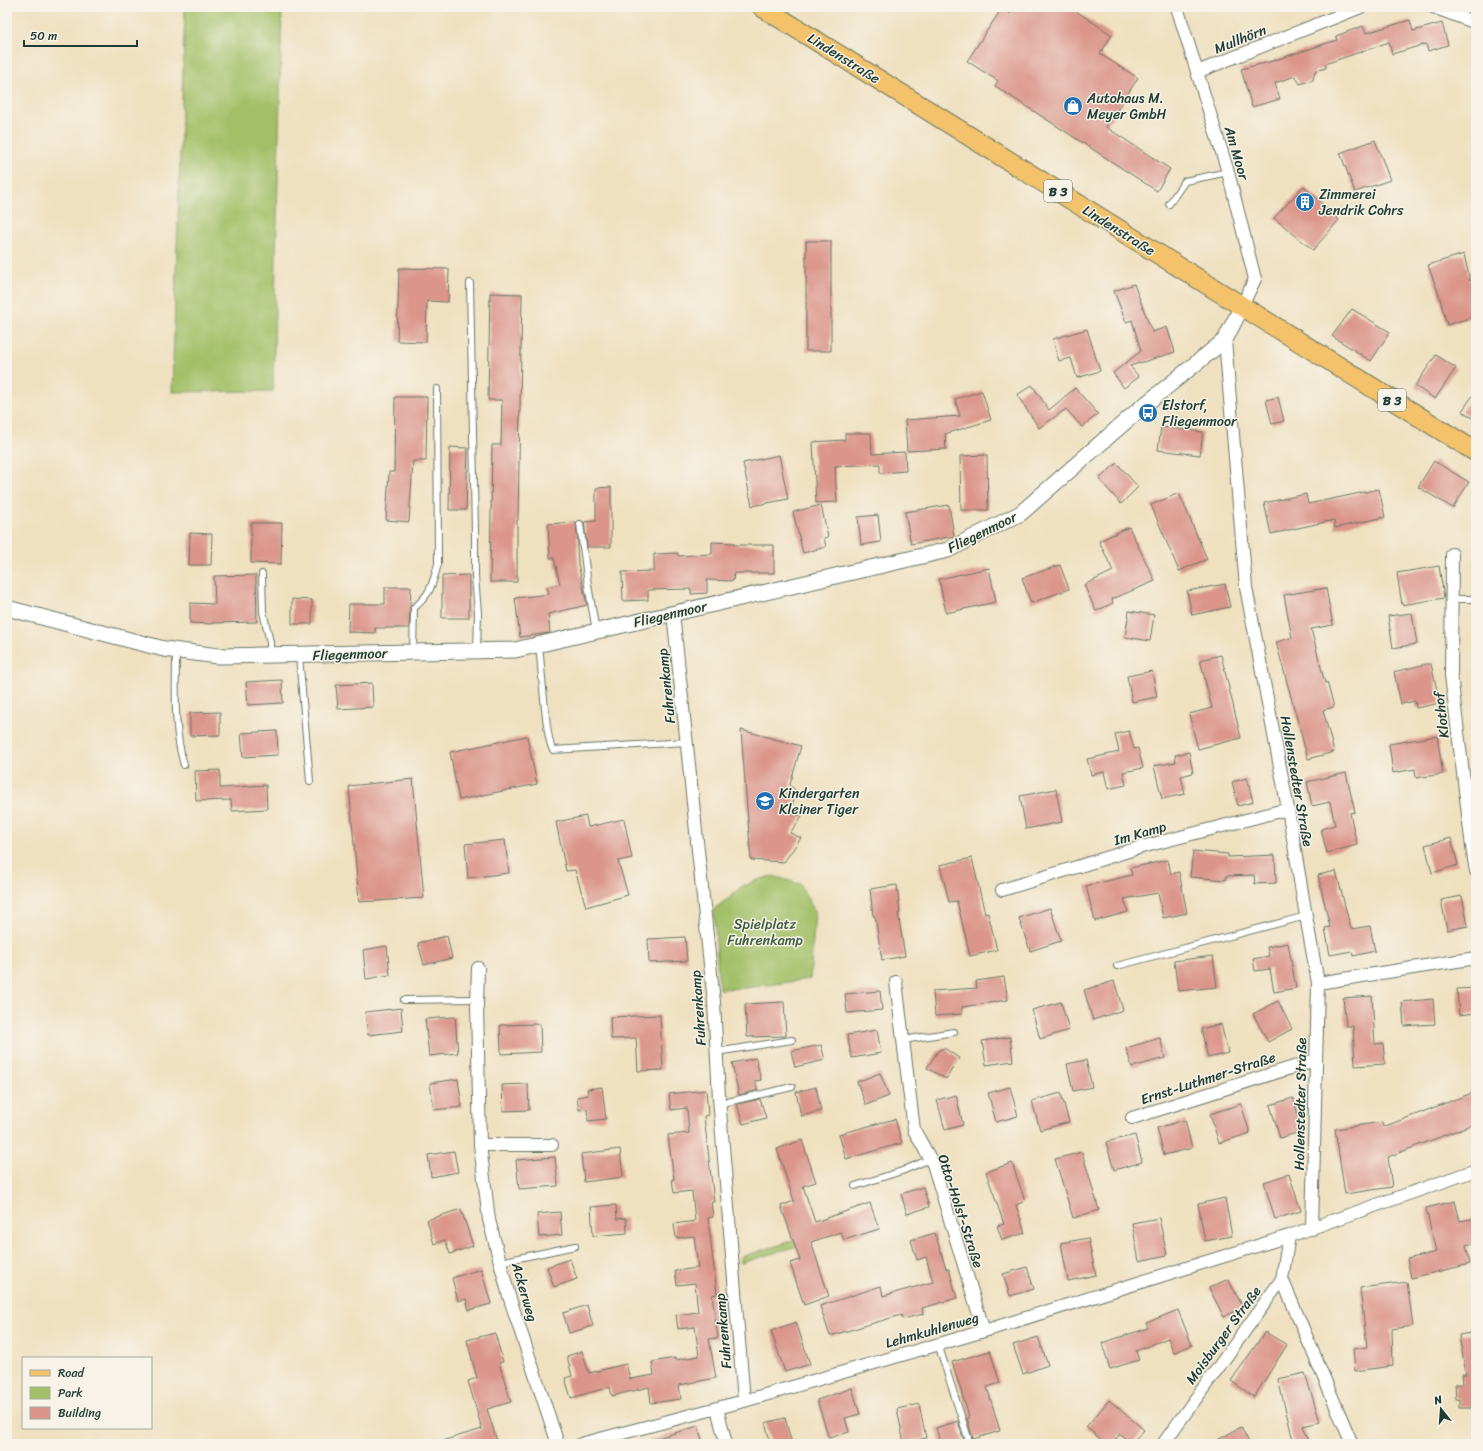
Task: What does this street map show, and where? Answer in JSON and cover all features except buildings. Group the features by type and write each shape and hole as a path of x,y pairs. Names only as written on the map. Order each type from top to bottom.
{"main road":[{"name":"Lindenstraße","path":"762,7 1476,452"}],"street":[{"name":"Am Moor","path":"1177,7 1228,172 1255,279 1242,306"},
{"name":"Mullhörn","path":"1197,72 1361,7"},
{"path":"1433,7 1476,23"},
{"name":"Fliegenmoor","path":"7,608 164,649 218,656 299,656 515,650 948,550 1022,513 1142,407 1225,340 1242,306"},
{"name":"Hollenstedter Straße","path":"1225,340 1246,587 1288,808 1318,983 1312,1229"},
{"name":"Klothof","path":"1452,554 1451,676 1476,871"},
{"name":"Fuhrenkamp","path":"673,613 714,1002 719,1104 744,1401"},
{"name":"Im Kamp","path":"1002,890 1138,848 1288,808"},
{"path":"1318,983 1476,958"},
{"name":"Ackerweg","path":"478,968 477,999 480,1145 489,1220 531,1366 558,1444"},
{"name":"Otto-Holst-Straße","path":"896,982 914,1130 933,1164 984,1331"},
{"name":"Ernst-Luthmer-Straße","path":"1132,1118 1316,1060"},
{"path":"480,1145 552,1145"},
{"path":"1312,1229 1476,1170"},
{"name":"Lehmkuhlenweg","path":"581,1444 744,1401 984,1331 1312,1229"},
{"name":"Moisburger Straße","path":"1163,1444 1282,1280 1289,1236"},
{"path":"1282,1280 1352,1444"},
{"path":"717,1408 726,1444"}],"lane":[{"path":"1169,204 1185,181 1228,172"},
{"path":"470,283 476,533 475,576 478,613 477,651"},
{"path":"413,652 414,608 425,598 432,587 438,564 437,389"},
{"path":"580,524 596,631"},
{"path":"262,574 263,612 270,642 270,656"},
{"path":"1452,599 1476,598"},
{"path":"539,645 550,747 553,750 687,742"},
{"path":"176,651 178,732 180,750 184,765"},
{"path":"299,656 310,781"},
{"path":"1117,966 1306,916"},
{"path":"404,1000 477,999"},
{"path":"903,1040 954,1032"},
{"path":"716,1052 792,1040"},
{"path":"719,1104 792,1087"},
{"path":"855,1186 902,1171 930,1159"},
{"path":"500,1262 575,1246"},
{"path":"938,1344 970,1444"}],"green space":[{"path":"185,7 282,7 273,391 172,392"},
{"name":"Spielplatz Fuhrenkamp","path":"773,876 800,884 815,912 810,979 746,988 719,989 714,909 743,885 746,886 753,881"},
{"path":"809,1236 811,1242 741,1263 740,1257"}],"place":[{"name":"Autohaus M. Meyer GmbH","path":"1073,106"},
{"name":"Zimmerei Jendrik Cohrs","path":"1305,202"},
{"name":"Elstorf, Fliegenmoor","path":"1148,413"},
{"name":"Kindergarten Kleiner Tiger","path":"765,801"}]}
